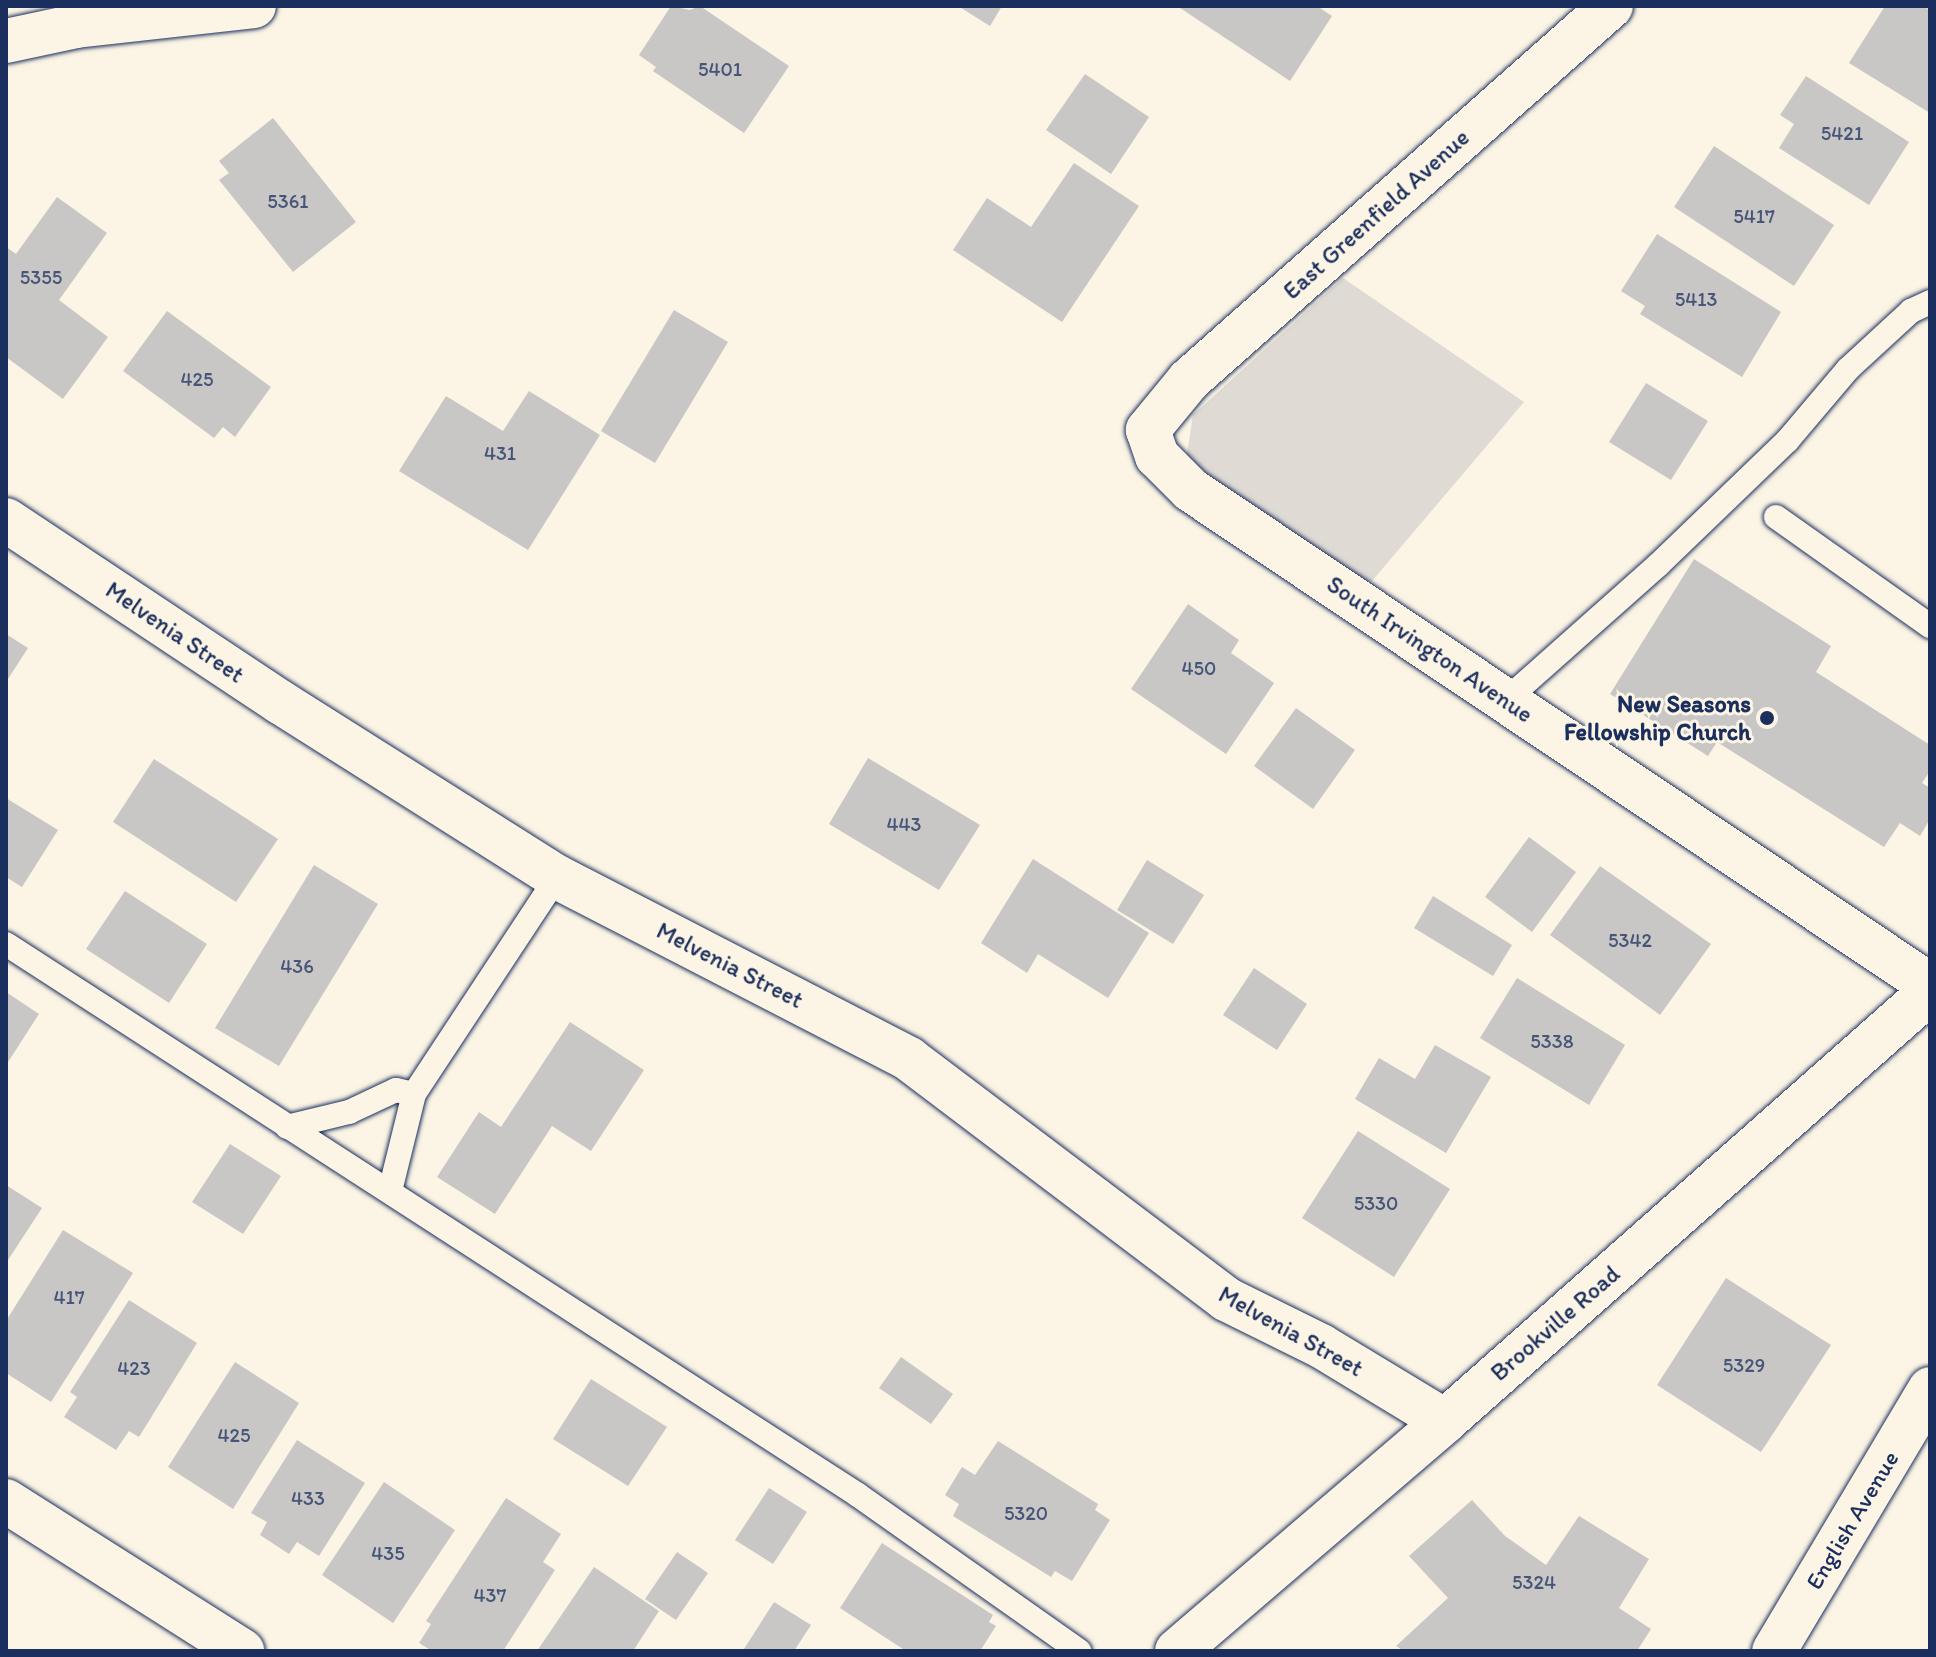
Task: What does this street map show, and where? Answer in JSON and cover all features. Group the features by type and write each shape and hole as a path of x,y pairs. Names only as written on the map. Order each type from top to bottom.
{"street":[{"path":"6,41 76,26 254,6"},
{"name":"East Greenfield Avenue","path":"1148,430 1189,380 1611,6"},
{"name":"South Irvington Avenue","path":"1148,430 1157,456 1191,490 1930,985"},
{"name":"Melvenia Street","path":"6,520 280,702 557,877 909,1059 1226,1299 1321,1346 1445,1421"},
{"name":"Brookville Road","path":"1177,1651 1445,1421 1930,992"},
{"name":"English Avenue","path":"1774,1651 1930,1389"},
{"path":"6,1501 242,1651"}],"lane":[{"path":"1506,700 1658,565 1787,441 1848,369 1911,311 1930,302"},
{"path":"1776,517 1930,626"},
{"path":"390,1191 414,1094 557,877"},
{"path":"6,944 858,1495 1079,1651"},
{"path":"287,1127 349,1112 396,1090 414,1094"}],"shaded area":[{"path":"1343,278 1524,402 1372,581 1358,581 1199,476 1187,454 1193,415"}],"building":[{"path":"671,6 690,10 700,6 789,66 744,133 653,71 656,67 639,55"},
{"path":"958,6 1002,6 990,26"},
{"path":"1177,6 1317,6 1332,16 1290,81"},
{"path":"1885,6 1923,6 1930,10 1930,113 1849,63"},
{"path":"1085,74 1149,117 1111,174 1046,130"},
{"path":"1806,76 1909,142 1869,205 1779,148 1794,124 1780,115"},
{"path":"273,118 356,222 293,272 219,180 229,173 219,161"},
{"path":"1714,146 1834,225 1794,286 1674,207"},
{"path":"1074,163 1139,206 1062,322 953,250 987,198 1031,227"},
{"path":"57,197 107,233 59,300 108,337 63,399 6,357 6,247 16,254"},
{"path":"1657,234 1781,312 1742,377 1640,314 1645,306 1621,291"},
{"path":"674,310 728,342 655,463 601,431"},
{"path":"167,311 271,387 235,437 223,427 214,438 123,371"},
{"path":"1646,383 1708,421 1671,480 1609,442"},
{"path":"529,391 600,435 528,550 399,471 446,396 503,431"},
{"name":"New Seasons Fellowship Church","path":"1694,559 1831,646 1816,672 1930,745 1930,771 1922,783 1930,788 1930,819 1920,836 1900,823 1884,847 1717,742 1708,756 1610,694"},
{"path":"1188,604 1239,640 1231,653 1274,683 1226,754 1131,689"},
{"path":"6,634 28,648 6,682"},
{"path":"1296,708 1355,750 1313,809 1254,766"},
{"path":"868,758 980,825 939,890 829,824"},
{"path":"154,759 278,839 236,902 113,822"},
{"path":"6,798 58,830 22,887 6,877"},
{"path":"1529,837 1576,872 1532,932 1485,897"},
{"path":"1033,859 1149,933 1108,998 1038,954 1027,973 981,943"},
{"path":"1147,860 1204,895 1173,944 1117,910"},
{"path":"314,865 378,904 279,1066 215,1028"},
{"path":"1600,866 1711,944 1660,1015 1550,935"},
{"path":"125,891 207,944 169,1003 86,949"},
{"path":"1433,896 1512,945 1493,976 1414,928"},
{"path":"1254,968 1307,1004 1277,1050 1223,1015"},
{"path":"1517,978 1625,1045 1589,1105 1480,1038"},
{"path":"6,992 39,1014 8,1062 6,1061"},
{"path":"570,1022 644,1070 591,1151 552,1126 495,1214 437,1177 479,1112 501,1127"},
{"path":"1435,1045 1491,1077 1446,1153 1355,1099 1379,1058 1415,1079"},
{"path":"1358,1131 1450,1189 1394,1277 1302,1218"},
{"path":"230,1144 281,1176 243,1234 192,1202"},
{"path":"6,1185 42,1208 6,1263"},
{"path":"63,1230 133,1273 51,1402 6,1373 6,1321"},
{"path":"1726,1278 1831,1345 1761,1452 1657,1385"},
{"path":"129,1300 197,1343 139,1437 129,1431 116,1450 64,1417 77,1397 70,1392"},
{"path":"901,1357 953,1394 931,1424 879,1388"},
{"path":"235,1362 299,1403 233,1509 168,1467"},
{"path":"591,1379 667,1427 628,1486 553,1439"},
{"path":"297,1440 365,1483 319,1556 297,1542 289,1554 260,1535 267,1522 251,1513"},
{"path":"998,1441 1098,1504 1095,1510 1110,1520 1072,1581 1055,1571 1051,1577 953,1516 959,1504 945,1495 962,1467 975,1475"},
{"path":"384,1482 455,1530 393,1623 322,1575"},
{"path":"769,1488 807,1512 773,1564 735,1540"},
{"path":"506,1498 561,1534 543,1562 555,1570 503,1651 432,1651 419,1643 431,1624 426,1621"},
{"path":"1472,1500 1505,1536 1546,1565 1579,1516 1649,1559 1619,1608 1651,1629 1637,1651 1404,1651 1396,1646 1448,1598 1409,1556"},
{"path":"882,1543 993,1615 989,1622 996,1626 980,1651 906,1651 840,1608"},
{"path":"677,1552 708,1573 676,1620 645,1599"},
{"path":"594,1567 659,1611 633,1651 537,1651"},
{"path":"774,1602 811,1625 794,1651 747,1651 744,1649"}],"place":[{"name":"New Seasons Fellowship Church","path":"1767,718"}]}
